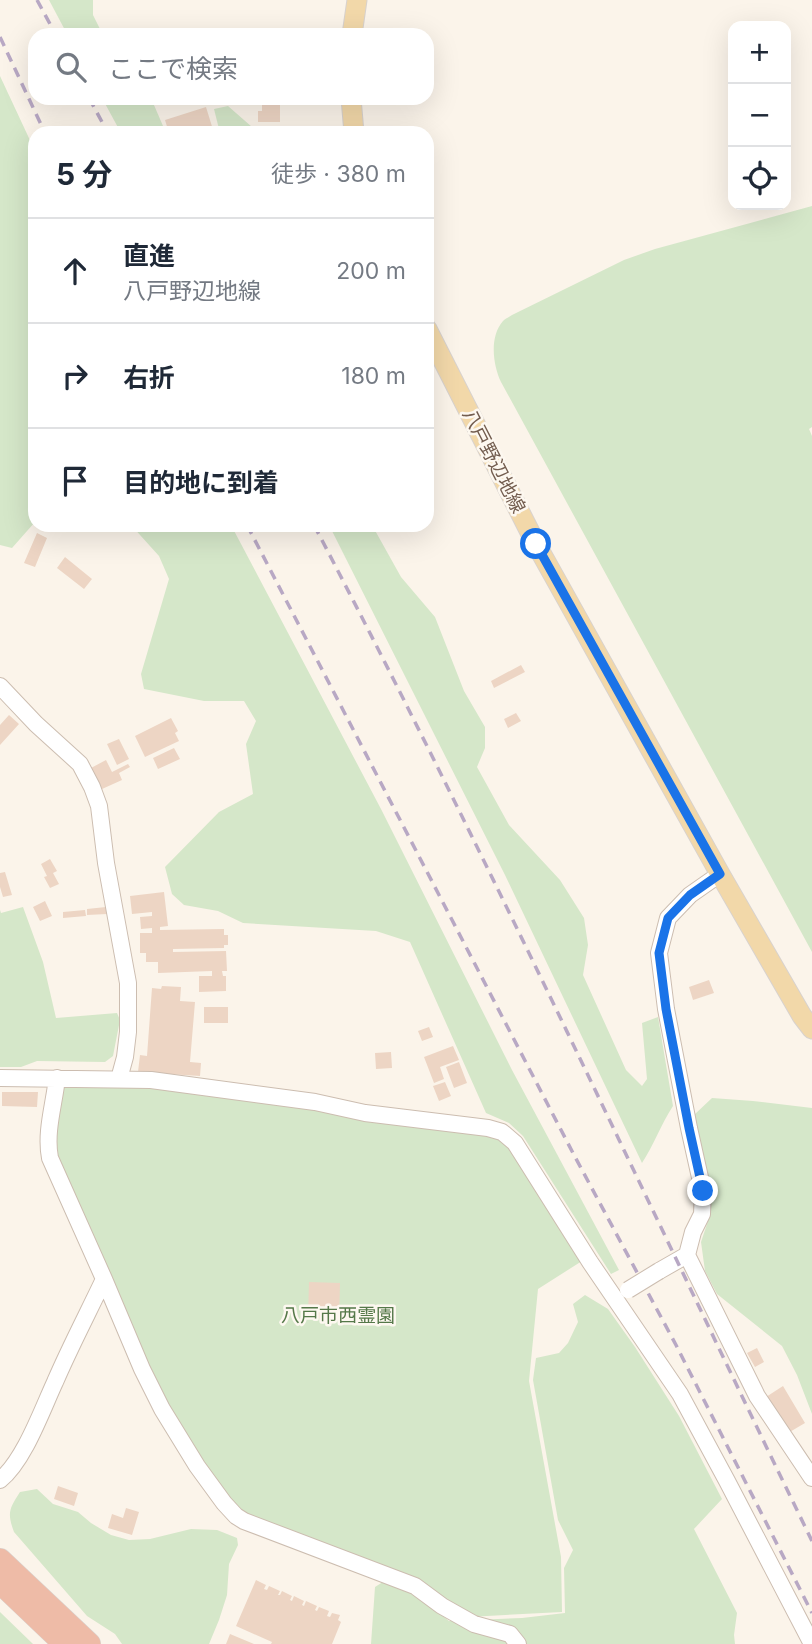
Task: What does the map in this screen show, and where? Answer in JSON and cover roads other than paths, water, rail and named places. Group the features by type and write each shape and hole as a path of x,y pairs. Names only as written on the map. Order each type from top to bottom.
{"highway":[{"path":"0,1560 89,1644"},
{"path":"0,1582 65,1644"}],"main road":[{"path":"353,28 357,0"},
{"path":"352,105 353,126"},
{"name":"八戸野辺地線","path":"434,343 536,544 720,874 812,1029"}],"street":[{"path":"0,686 80,764 99,806 106,863 128,983 128,1032 119,1079"},
{"path":"720,874 690,895 668,918 659,953 668,1022 703,1191 702,1214 693,1232 687,1255 757,1396 812,1478"},
{"path":"0,1078 151,1080 315,1102 365,1113 465,1124 502,1132 515,1143 590,1262 622,1294 681,1394 812,1644"},
{"path":"57,1079 48,1136 50,1158 162,1409 197,1466 236,1516 279,1536 415,1586 442,1606 474,1624 510,1634 518,1644"},
{"path":"622,1294 687,1255"},
{"path":"0,1480 12,1468 30,1438 104,1279"}],"railway":[{"path":"37,0 52,28"},
{"path":"0,37 28,97"},
{"path":"32,105 42,126"},
{"path":"93,105 104,126"},
{"path":"251,532 574,1155 676,1345 812,1613"},
{"path":"318,532 505,904 812,1541"}],"park label":[{"name":"八戸市西霊園","path":"338,1315"}]}
